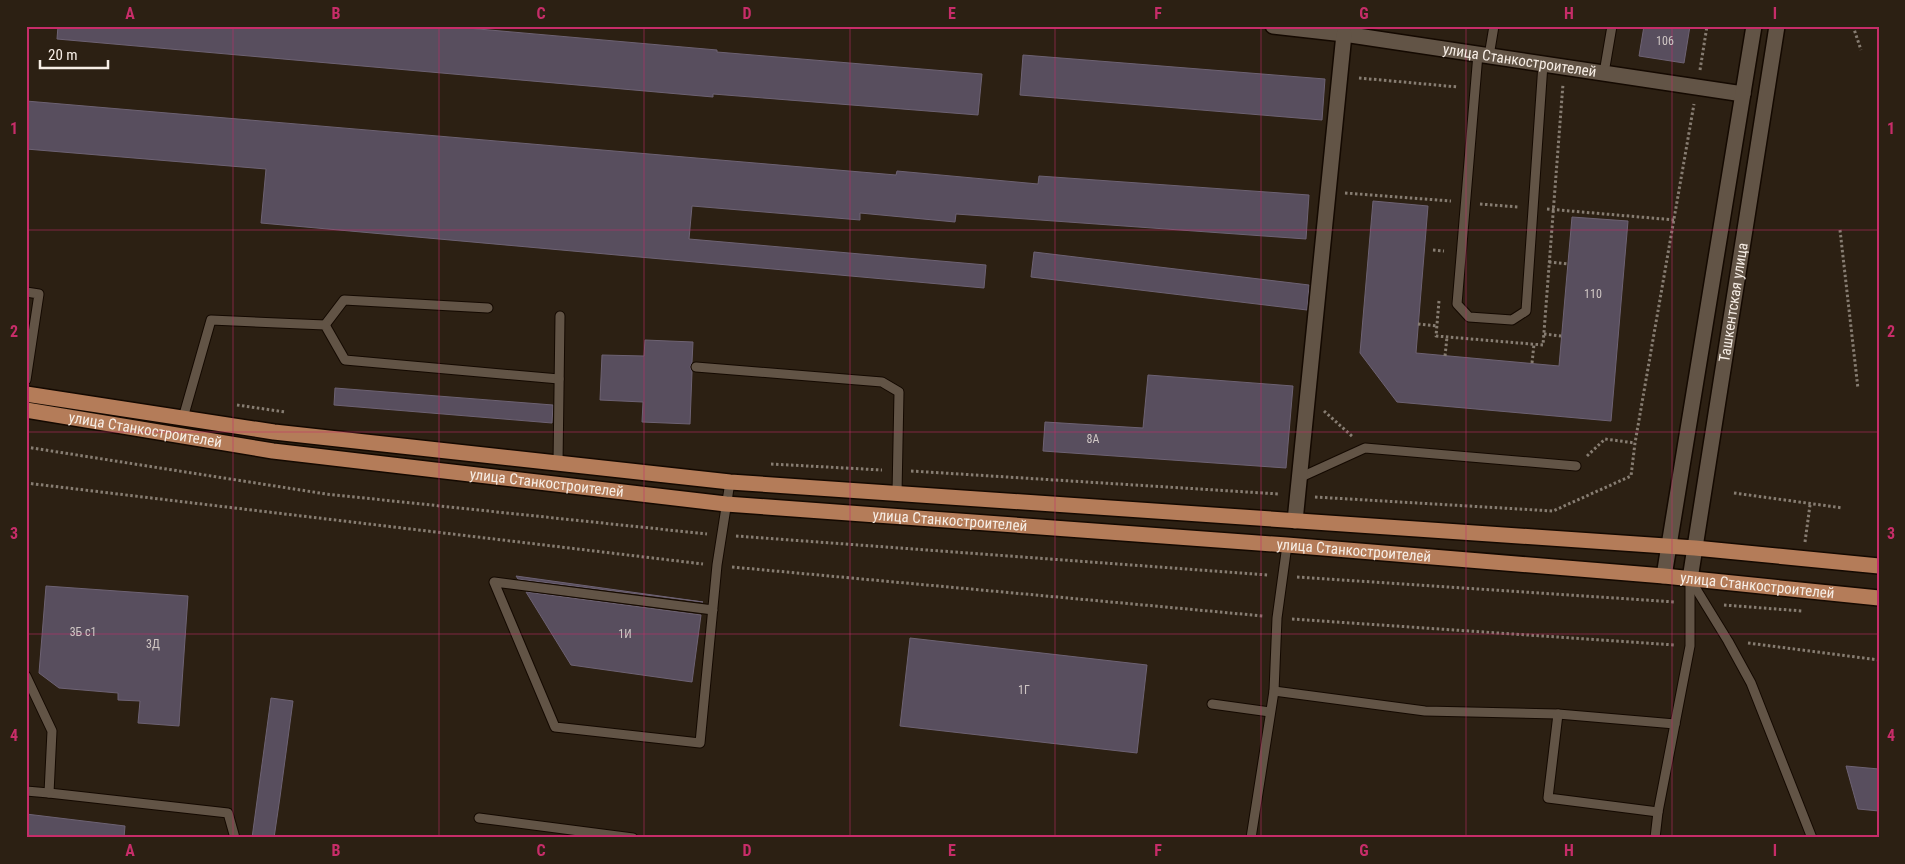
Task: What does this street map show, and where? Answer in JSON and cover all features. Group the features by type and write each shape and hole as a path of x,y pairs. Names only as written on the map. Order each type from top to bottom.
{"main road":[{"name":"улица Станкостроителей","path":"1273,26 1344,30 1484,55 1765,97"},
{"path":"1295,521 1344,30"},
{"path":"1753,31 1776,32"},
{"name":"Ташкентская улица","path":"1664,576 1753,31"},
{"name":"Ташкентская улица","path":"1690,579 1776,32"},
{"name":"улица Станкостроителей","path":"26,394 274,432 730,482 1670,546 1879,566"},
{"name":"улица Станкостроителей","path":"26,410 272,450 726,504 1287,545 1664,576 1879,598"}],"lane":[{"path":"1494,26 1484,55 1457,304 1469,317 1512,320 1526,311 1543,64"},
{"path":"1604,73 1612,26"},
{"path":"26,292 39,294 26,380"},
{"path":"325,325 344,300 488,308"},
{"path":"558,463 560,316"},
{"path":"183,418 211,320 325,325"},
{"path":"325,325 346,360 559,380"},
{"path":"696,367 882,382 899,392 897,493"},
{"path":"1299,478 1364,448 1576,466"},
{"path":"713,610 494,582 556,727 700,743 713,610 717,565 730,482"},
{"path":"1251,838 1274,691 1277,618 1287,545"},
{"path":"1655,838 1658,812 1690,646 1690,579"},
{"path":"1690,579 1751,683 1812,838"},
{"path":"26,676 52,731 49,793"},
{"path":"1274,691 1424,710 1558,714 1675,724"},
{"path":"1212,704 1270,712"},
{"path":"1558,714 1548,798 1658,812"},
{"path":"26,791 228,813 235,838"},
{"path":"479,818 633,838"}],"path":[{"path":"763,463 1553,511 1631,476 1635,443 1707,26"},
{"path":"1853,26 1861,50"},
{"path":"1339,77 1458,88"},
{"path":"1436,336 1543,345 1563,83"},
{"path":"1840,230 1858,389"},
{"path":"1432,250 1444,251"},
{"path":"1550,262 1568,264"},
{"path":"1418,324 1437,326"},
{"path":"1544,334 1561,336"},
{"path":"1445,356 1447,336"},
{"path":"1532,363 1534,344"},
{"path":"234,405 289,413"},
{"path":"1306,408 1323,410 1364,448"},
{"path":"1576,466 1605,439 1635,443"},
{"path":"26,447 326,494 722,535 1283,576 1690,602"},
{"path":"26,483 717,565 1277,618 1690,646"},
{"path":"1734,493 1810,505 1843,508"},
{"path":"1805,543 1810,505"},
{"path":"1705,603 1806,612"},
{"path":"1728,641 1879,660"}],"building":[{"path":"58,26 444,26 717,50 717,52 982,74 978,115 713,94 713,97 57,39"},
{"path":"1644,26 1690,26 1684,63 1639,56"},
{"path":"1023,55 1325,79 1322,120 1020,95"},
{"path":"26,101 896,175 897,171 1038,184 1039,176 1309,195 1306,239 956,214 955,222 860,213 860,220 692,206 689,239 986,265 984,288 261,223 266,169 26,149"},
{"path":"1373,201 1428,206 1416,353 1559,366 1572,217 1628,221 1611,421 1397,402 1360,353"},
{"path":"1034,252 1309,285 1307,310 1031,277"},
{"path":"645,340 693,342 690,367 692,372 690,424 642,422 643,402 600,400 602,355 644,356"},
{"path":"1148,375 1293,386 1286,468 1043,451 1045,422 1143,428"},
{"path":"335,388 553,405 552,423 334,405"},
{"path":"516,576 703,602 518,579"},
{"path":"46,586 188,596 179,726 138,723 140,701 118,700 118,693 59,688 39,673"},
{"path":"526,592 701,615 692,682 571,665"},
{"path":"910,638 1147,665 1137,753 900,726"},
{"path":"271,698 293,701 280,797 274,838 252,838"},
{"path":"1846,766 1879,769 1879,811 1858,809"},
{"path":"26,814 125,826 124,838 26,838"}]}
